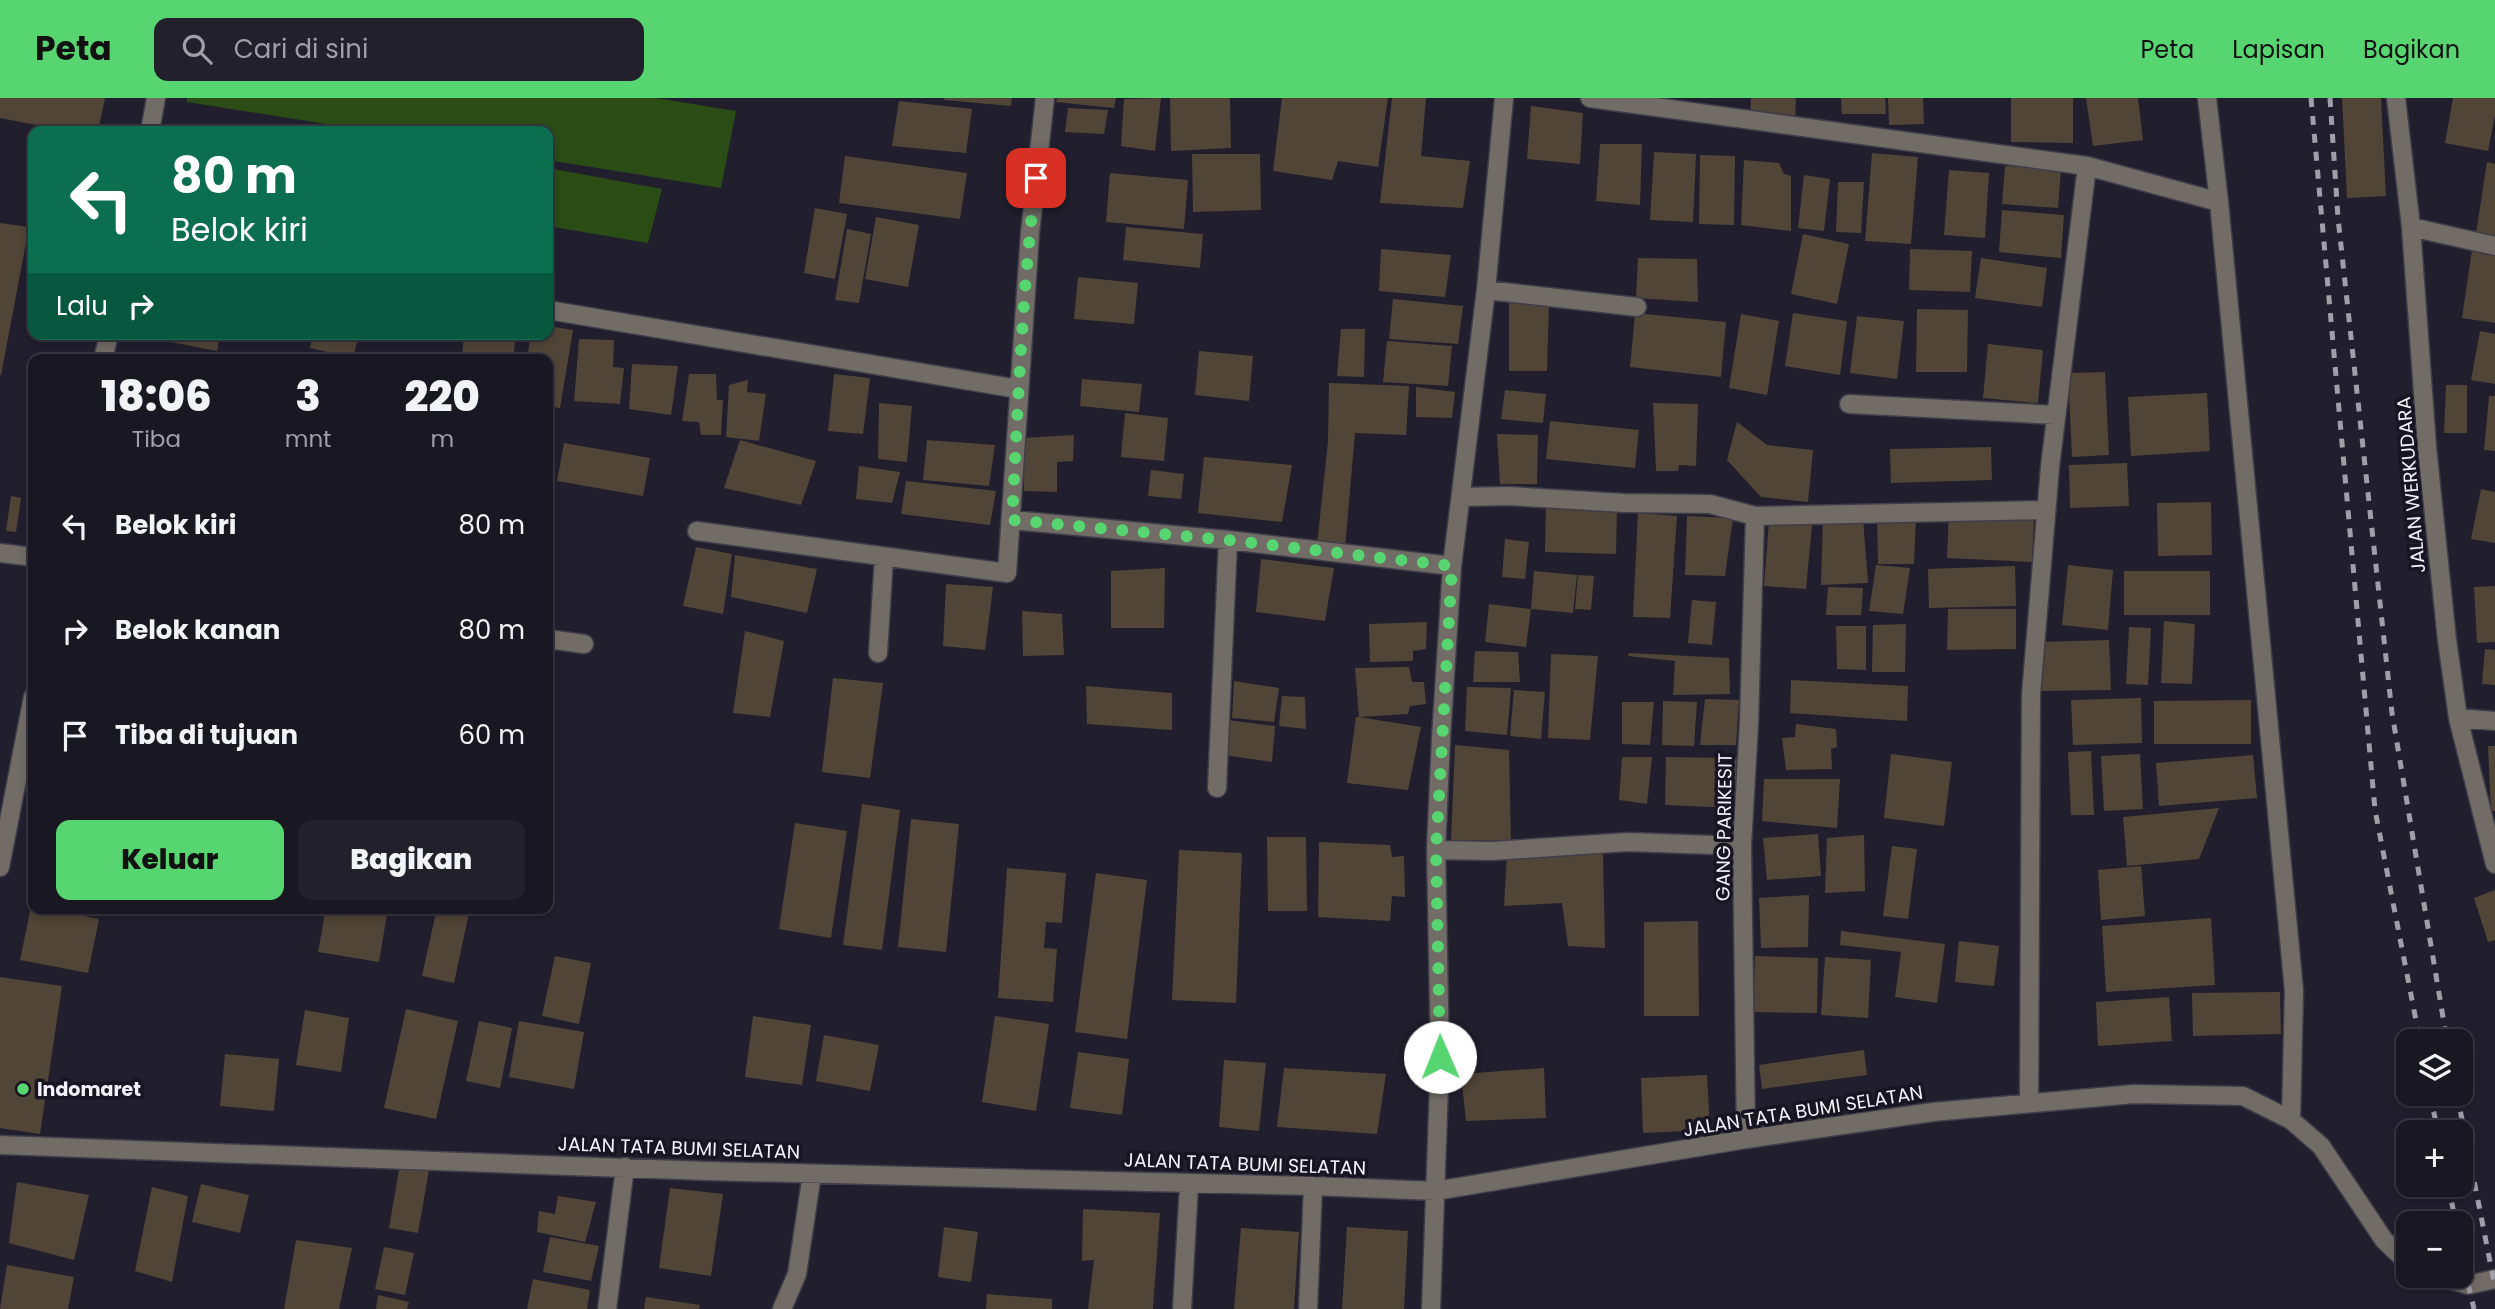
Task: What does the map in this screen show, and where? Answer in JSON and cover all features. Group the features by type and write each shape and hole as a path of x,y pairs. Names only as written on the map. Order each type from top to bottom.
{"street":[{"path":"151,126 156,98"},
{"path":"697,531 1007,573 1030,233 1045,98"},
{"path":"1431,1309 1440,1057 1436,850 1452,566 1486,290 1504,98"},
{"path":"1590,98 2087,166 2219,202"},
{"path":"2207,98 2294,991 2291,1120"},
{"name":"JALAN WERKUDARA","path":"2396,98 2411,227 2434,525 2458,718 2495,864"},
{"path":"2029,1103 2032,695 2046,510 2087,166"},
{"path":"2411,227 2495,246"},
{"path":"1486,290 1637,307"},
{"path":"553,311 1018,389"},
{"path":"1849,404 2056,415"},
{"path":"1461,497 1509,496 1624,503 1710,504 1755,516 2046,510"},
{"name":"GANG PARIKESIT","path":"1746,1139 1742,846 1749,723 1755,516"},
{"path":"1012,520 1228,540 1452,566"},
{"path":"1217,788 1228,540"},
{"path":"0,553 28,556"},
{"path":"878,653 884,557"},
{"path":"553,640 584,644"},
{"path":"2458,718 2495,721"},
{"path":"0,867 28,723"},
{"path":"1436,850 1492,851 1628,842 1742,846"},
{"name":"JALAN TATA BUMI SELATAN","path":"0,1145 812,1174 1435,1191 1746,1139 1933,1112 2134,1094 2243,1096 2291,1120 2320,1146 2384,1241 2396,1252"},
{"path":"607,1309 625,1167"},
{"path":"782,1309 797,1274 812,1174"},
{"path":"1182,1309 1189,1184"},
{"path":"1308,1309 1313,1186"},
{"path":"2473,1284 2494,1279"}],"green space":[{"path":"187,98 656,98 736,111 721,188 553,161 553,126 338,126 187,102"},
{"path":"553,169 662,189 648,243 553,227"}],"building":[{"path":"0,98 105,98 99,126 42,126 0,118"},
{"path":"944,98 1012,98 1011,106"},
{"path":"1057,98 1116,98 1114,108 1056,102"},
{"path":"1161,98 1155,151 1121,146 1124,99"},
{"path":"1170,98 1230,98 1231,148 1171,151"},
{"path":"1282,98 1388,98 1378,167 1338,161 1332,180 1273,171"},
{"path":"1392,98 1426,98 1421,156 1470,161 1463,208 1380,203"},
{"path":"1751,98 1796,98 1795,119 1750,118"},
{"path":"1841,98 1885,98 1886,114 1842,114"},
{"path":"1888,98 1923,98 1924,124 1889,125"},
{"path":"2011,98 2073,98 2073,143 2011,142"},
{"path":"2086,98 2138,98 2143,140 2093,146"},
{"path":"2342,98 2381,98 2386,196 2347,198"},
{"path":"2453,98 2495,98 2495,115 2488,151 2445,143"},
{"path":"899,101 972,109 966,153 892,146"},
{"path":"1531,106 1583,113 1580,164 1527,159"},
{"path":"1068,108 1108,110 1104,134 1065,132"},
{"path":"1600,144 1642,144 1640,205 1596,201"},
{"path":"1654,152 1696,154 1693,222 1650,220"},
{"path":"1872,153 1918,157 1911,244 1865,241"},
{"path":"1192,154 1260,154 1261,210 1193,212"},
{"path":"1700,155 1735,156 1734,225 1699,224"},
{"path":"845,156 967,173 960,219 839,203"},
{"path":"1744,160 1779,163 1784,174 1791,176 1791,231 1741,225"},
{"path":"2487,162 2495,164 2495,236 2476,233"},
{"path":"2005,166 2061,169 2058,208 2002,204"},
{"path":"1949,170 1989,173 1985,238 1944,235"},
{"path":"1110,173 1188,180 1184,229 1106,222"},
{"path":"1804,175 1830,179 1824,231 1798,228"},
{"path":"1838,182 1864,182 1861,233 1836,232"},
{"path":"815,208 847,214 835,279 804,273"},
{"path":"2002,210 2064,215 2061,258 1999,252"},
{"path":"876,217 919,225 908,287 865,279"},
{"path":"0,223 28,227 28,232 0,375"},
{"path":"1126,227 1203,234 1200,268 1123,260"},
{"path":"847,229 871,234 859,303 835,300"},
{"path":"1803,234 1849,244 1837,304 1791,294"},
{"path":"1381,249 1451,255 1445,297 1379,291"},
{"path":"1910,249 1972,251 1970,292 1909,290"},
{"path":"2472,250 2495,253 2495,323 2462,318"},
{"path":"1638,258 1697,259 1698,302 1636,298"},
{"path":"1981,258 2047,268 2042,307 1975,298"},
{"path":"1078,277 1138,283 1134,324 1074,319"},
{"path":"1509,297 1549,302 1547,371 1509,371"},
{"path":"1393,299 1463,306 1458,344 1389,339"},
{"path":"1917,309 1968,310 1967,372 1916,372"},
{"path":"1635,313 1726,322 1721,377 1630,367"},
{"path":"1793,313 1847,321 1840,375 1785,366"},
{"path":"1741,314 1779,321 1767,395 1729,388"},
{"path":"1857,316 1904,321 1897,379 1850,373"},
{"path":"553,327 573,330 560,408 553,407 553,354 528,354 530,340 553,340"},
{"path":"1341,329 1365,329 1364,377 1337,376"},
{"path":"2480,331 2495,334 2495,384 2471,380"},
{"path":"579,339 614,340 613,367 624,368 620,404 574,401"},
{"path":"160,340 219,340 217,351"},
{"path":"312,340 358,340 354,354 336,354 310,348"},
{"path":"464,340 515,340 514,354 462,354"},
{"path":"1387,341 1452,346 1448,386 1383,382"},
{"path":"1988,344 2043,350 2038,403 1983,398"},
{"path":"1199,351 1253,356 1249,401 1195,395"},
{"path":"632,364 678,366 671,415 629,409"},
{"path":"2105,372 2109,455 2072,457 2068,373"},
{"path":"689,374 716,374 717,400 723,400 721,435 701,435 699,422 682,421"},
{"path":"834,374 870,378 863,434 828,431"},
{"path":"1082,379 1142,384 1139,412 1080,406"},
{"path":"748,380 747,392 766,394 759,441 726,437 729,385"},
{"path":"1329,383 1409,386 1406,435 1355,433 1345,548 1317,545 1328,441"},
{"path":"2446,385 2467,385 2467,433 2444,433"},
{"path":"1416,387 1455,392 1452,418 1416,417"},
{"path":"1505,390 1546,394 1543,423 1501,419"},
{"path":"2207,393 2210,451 2131,456 2128,397"},
{"path":"2489,396 2495,396 2495,451 2484,450"},
{"path":"879,403 912,406 907,462 878,459"},
{"path":"1653,403 1698,404 1696,466 1679,465 1678,471 1656,471"},
{"path":"1125,413 1168,418 1164,461 1121,457"},
{"path":"1550,421 1639,430 1635,468 1546,459"},
{"path":"1737,422 1767,445 1813,450 1808,502 1761,497 1727,460"},
{"path":"1497,434 1538,435 1537,484 1500,484"},
{"path":"1074,435 1073,461 1057,462 1057,492 1024,491 1023,438"},
{"path":"740,440 816,461 801,505 724,488"},
{"path":"927,440 995,445 989,486 923,480"},
{"path":"564,443 650,458 643,496 557,481"},
{"path":"1991,447 1992,480 1891,483 1890,449"},
{"path":"1204,457 1292,465 1282,522 1198,513"},
{"path":"2127,463 2129,506 2070,508 2069,465"},
{"path":"859,466 900,472 892,503 856,499"},
{"path":"1151,470 1184,474 1181,499 1148,496"},
{"path":"906,481 996,491 990,525 901,514"},
{"path":"2481,489 2495,492 2495,543 2471,539"},
{"path":"11,496 21,498 16,532 6,531"},
{"path":"2211,502 2212,555 2158,556 2157,503"},
{"path":"1546,507 1617,508 1616,554 1545,552"},
{"path":"1638,513 1677,516 1670,618 1633,617"},
{"path":"1949,513 2034,517 2032,562 1947,558"},
{"path":"1877,515 1916,516 1914,564 1878,564"},
{"path":"1687,516 1733,518 1725,576 1685,575"},
{"path":"1823,517 1863,518 1868,583 1821,585"},
{"path":"1769,521 1812,525 1806,589 1764,586"},
{"path":"1505,539 1529,542 1525,579 1502,577"},
{"path":"696,547 732,554 723,614 683,606"},
{"path":"735,555 817,569 807,613 731,597"},
{"path":"1261,559 1334,568 1325,621 1256,612"},
{"path":"1876,565 1910,568 1903,614 1869,611"},
{"path":"2068,565 2113,570 2108,630 2062,625"},
{"path":"2015,566 2016,606 1929,608 1928,569"},
{"path":"1165,568 1164,628 1111,628 1111,571"},
{"path":"1534,571 1577,575 1573,613 1531,609"},
{"path":"2124,571 2210,571 2210,615 2124,615"},
{"path":"1578,575 1594,576 1591,610 1575,609"},
{"path":"946,584 993,587 985,650 943,646"},
{"path":"2495,586 2495,642 2477,643 2474,587"},
{"path":"1828,587 1863,588 1861,615 1826,615"},
{"path":"1692,600 1716,602 1712,645 1688,643"},
{"path":"1489,604 1531,609 1526,647 1485,642"},
{"path":"1948,609 2016,609 2016,649 1947,650"},
{"path":"1022,611 1062,614 1064,655 1023,656"},
{"path":"2164,621 2195,624 2192,684 2161,683"},
{"path":"1427,622 1426,649 1413,651 1413,661 1370,662 1369,624"},
{"path":"1906,624 1905,672 1872,672 1873,625"},
{"path":"1836,626 1866,626 1866,670 1837,669"},
{"path":"2129,627 2151,628 2148,685 2126,684"},
{"path":"745,631 784,641 770,717 733,713"},
{"path":"2109,640 2111,690 2042,691 2040,642"},
{"path":"2485,649 2495,650 2495,685 2482,684"},
{"path":"1475,651 1518,652 1520,682 1473,682"},
{"path":"1629,653 1729,658 1730,694 1673,695 1675,661 1628,656"},
{"path":"1551,654 1598,656 1590,740 1548,738"},
{"path":"1409,667 1412,682 1424,682 1426,704 1410,706 1408,714 1359,717 1355,668"},
{"path":"833,678 883,683 870,778 822,772"},
{"path":"1791,680 1908,686 1907,721 1790,713"},
{"path":"1234,681 1279,688 1274,722 1232,718"},
{"path":"1086,686 1172,693 1172,730 1087,724"},
{"path":"1467,687 1511,688 1507,735 1465,731"},
{"path":"1514,690 1545,692 1541,739 1510,736"},
{"path":"1282,696 1305,697 1306,729 1279,726"},
{"path":"2141,698 2142,743 2073,745 2071,700"},
{"path":"1705,699 1739,700 1736,745 1700,745"},
{"path":"2251,700 2251,744 2154,744 2154,701"},
{"path":"1663,701 1697,702 1694,746 1662,745"},
{"path":"1622,702 1654,702 1650,745 1622,744"},
{"path":"1356,717 1421,727 1408,790 1347,783"},
{"path":"1227,720 1275,726 1272,762 1224,755"},
{"path":"1796,724 1836,729 1837,747 1831,749 1832,769 1786,770 1782,738 1795,737"},
{"path":"1455,745 1509,750 1511,841 1451,840"},
{"path":"2488,746 2495,746 2495,811 2491,811"},
{"path":"2091,751 2094,815 2071,815 2068,752"},
{"path":"1891,754 1952,762 1944,826 1884,818"},
{"path":"2140,754 2143,809 2104,811 2101,756"},
{"path":"2253,755 2257,798 2159,806 2156,763"},
{"path":"1622,757 1652,757 1647,804 1619,800"},
{"path":"1666,757 1738,758 1736,808 1665,805"},
{"path":"1764,779 1840,779 1837,828 1762,821"},
{"path":"862,804 900,810 882,950 843,945"},
{"path":"2219,808 2199,859 2127,866 2123,817"},
{"path":"911,819 959,824 946,952 898,947"},
{"path":"795,823 847,831 831,938 779,929"},
{"path":"1818,834 1821,876 1767,880 1763,838"},
{"path":"1864,835 1865,891 1825,893 1827,838"},
{"path":"1267,837 1306,837 1307,911 1268,911"},
{"path":"1319,842 1390,845 1392,857 1404,856 1405,897 1392,896 1390,921 1318,917"},
{"path":"1892,846 1917,849 1908,919 1883,916"},
{"path":"1179,850 1242,853 1236,1003 1172,1000"},
{"path":"1603,853 1605,948 1568,946 1562,903 1504,906 1507,855"},
{"path":"2141,866 2145,916 2101,920 2098,870"},
{"path":"1007,868 1066,873 1062,923 1046,922 1044,948 1057,949 1053,1002 998,998"},
{"path":"1096,873 1147,880 1127,1039 1075,1032"},
{"path":"2495,890 2495,940 2488,942 2474,898"},
{"path":"1809,895 1808,947 1761,948 1759,898"},
{"path":"30,914 74,914 99,919 88,973 20,960"},
{"path":"325,914 387,914 379,962 318,952"},
{"path":"436,914 469,914 454,983 422,976"},
{"path":"2211,918 2215,985 2106,992 2102,926"},
{"path":"1698,921 1699,1016 1644,1016 1644,922"},
{"path":"1841,931 1945,944 1937,1003 1895,997 1901,952 1840,945"},
{"path":"1959,941 1999,946 1994,986 1955,982"},
{"path":"555,956 591,963 579,1024 542,1016"},
{"path":"1755,956 1818,958 1817,1013 1753,1012"},
{"path":"1825,957 1871,960 1868,1018 1821,1015"},
{"name":"Indomaret","path":"0,977 62,986 40,1134 0,1128"},
{"path":"2280,992 2281,1034 2193,1036 2192,993"},
{"path":"2169,997 2172,1041 2098,1046 2096,1002"},
{"path":"406,1009 458,1021 436,1119 384,1108"},
{"path":"305,1010 349,1018 341,1072 296,1065"},
{"path":"753,1016 811,1025 802,1085 745,1077"},
{"path":"995,1016 1049,1024 1036,1111 982,1102"},
{"path":"479,1021 512,1028 500,1088 466,1081"},
{"path":"519,1021 584,1032 574,1089 509,1077"},
{"path":"824,1035 879,1045 870,1091 816,1081"},
{"path":"1864,1050 1867,1075 1762,1089 1759,1065"},
{"path":"1078,1052 1129,1059 1122,1115 1070,1108"},
{"path":"225,1054 279,1059 274,1111 220,1106"},
{"path":"1224,1060 1266,1063 1259,1131 1219,1127"},
{"path":"1284,1068 1386,1074 1377,1134 1277,1127"},
{"path":"1544,1068 1546,1118 1466,1121 1461,1074"},
{"path":"1707,1075 1710,1130 1643,1133 1641,1078"},
{"path":"400,1164 429,1170 418,1233 389,1228"},
{"path":"17,1182 89,1195 74,1260 9,1243"},
{"path":"201,1184 249,1195 240,1233 192,1222"},
{"path":"152,1187 188,1196 172,1282 135,1271"},
{"path":"670,1188 723,1194 711,1276 659,1268"},
{"path":"558,1196 596,1202 585,1242 537,1232 539,1211 555,1214"},
{"path":"1083,1209 1160,1213 1153,1309 1088,1309 1094,1260 1082,1261"},
{"path":"944,1227 978,1232 971,1282 938,1277"},
{"path":"1347,1227 1408,1231 1404,1309 1342,1309"},
{"path":"1241,1228 1299,1232 1294,1309 1234,1309"},
{"path":"550,1237 599,1246 591,1281 543,1272"},
{"path":"296,1240 352,1248 339,1309 284,1309"},
{"path":"384,1247 414,1253 405,1295 375,1289"},
{"path":"7,1265 74,1277 68,1309 0,1309"},
{"path":"533,1279 590,1290 587,1309 527,1309"},
{"path":"987,1294 1052,1299 1052,1309 986,1309"},
{"path":"378,1295 409,1302 407,1309 376,1309"},
{"path":"646,1297 700,1305 699,1309 644,1309"}],"railway":[{"path":"2311,98 2375,810 2418,1029"},
{"path":"2330,98 2338,218 2392,713 2445,1029"},
{"path":"2433,1106 2435,1120"},
{"path":"2459,1106 2495,1287"},
{"path":"2451,1197 2453,1211"},
{"path":"2469,1288 2474,1309"}],"place":[{"name":"Indomaret","path":"23,1089"}],"route":[{"path":"1036,178 1018,389 1012,520 1228,540 1452,566 1436,850 1440,1057"}]}
